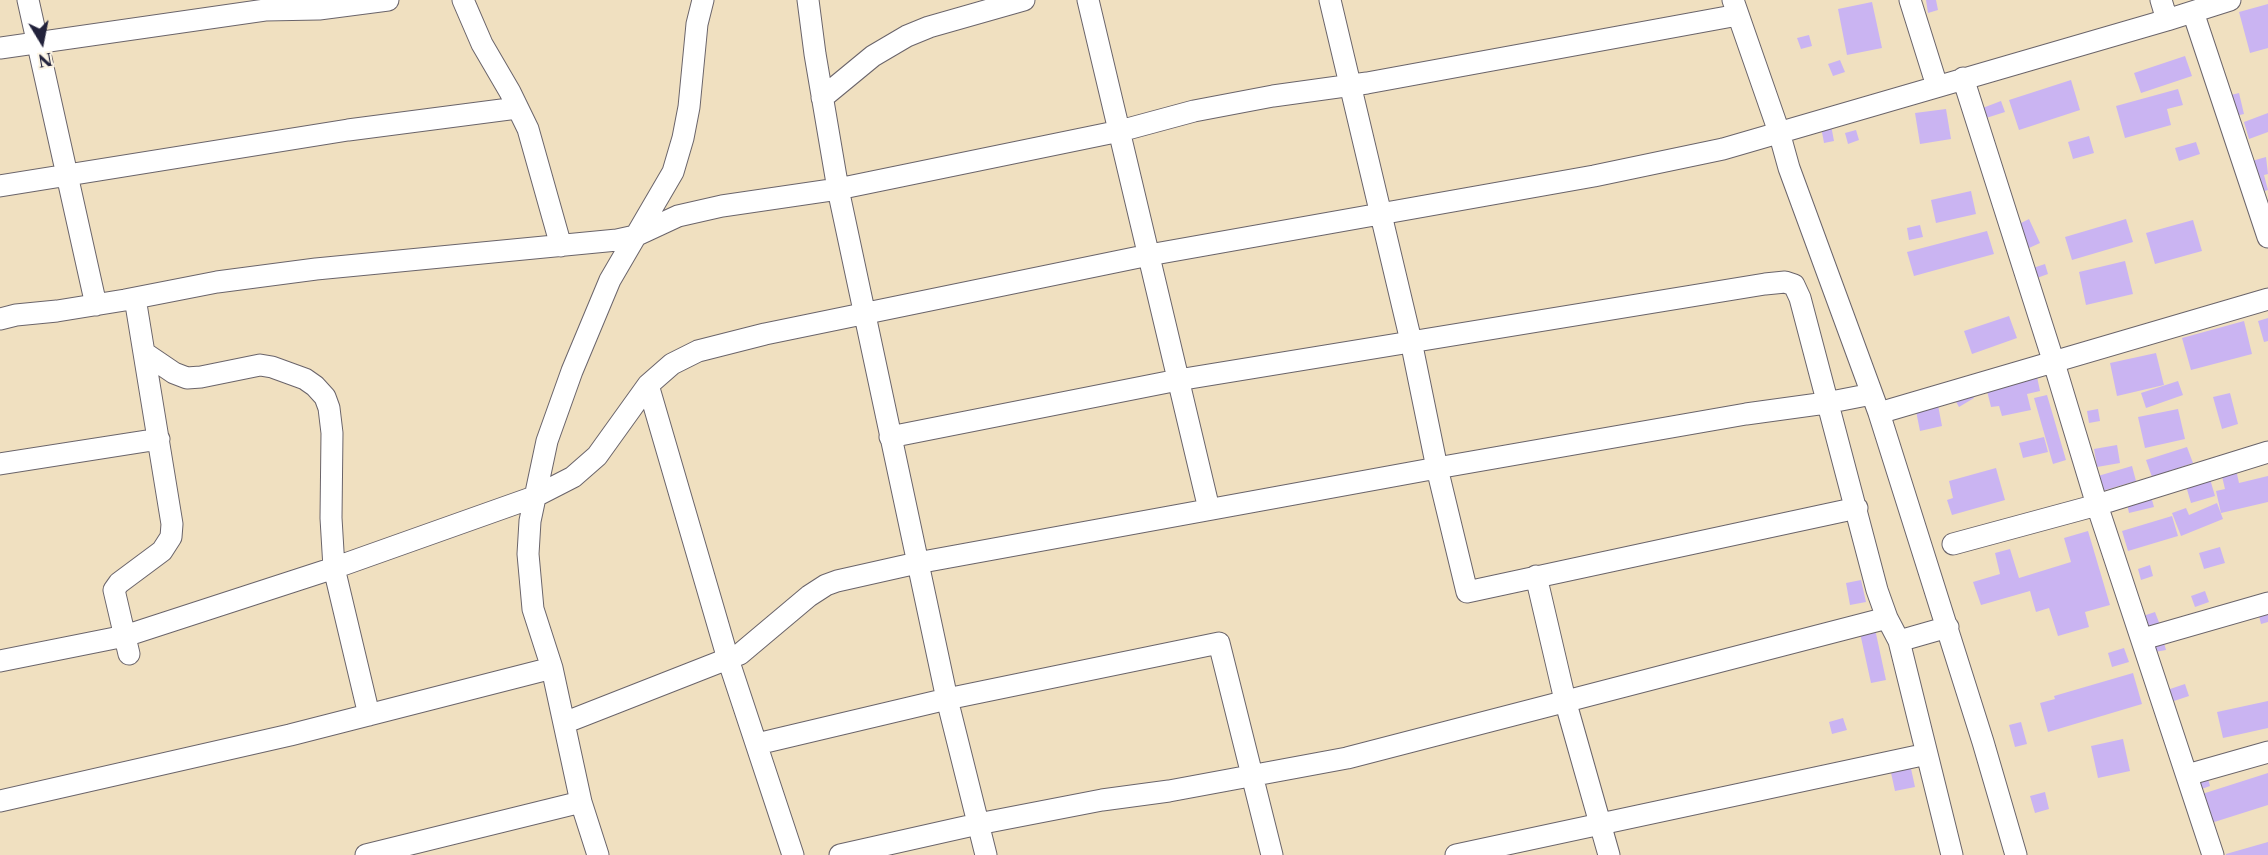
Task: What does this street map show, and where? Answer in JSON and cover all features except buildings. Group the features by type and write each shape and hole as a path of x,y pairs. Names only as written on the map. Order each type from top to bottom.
{"street":[{"path":"28,0 96,305"},
{"path":"0,48 265,10 319,9 388,0"},
{"path":"463,0 482,44 528,129 561,246"},
{"path":"598,855 581,802 552,668 539,632 532,602 528,554 534,497 547,441 572,371 610,280 673,172 689,107 698,24 703,0"},
{"path":"808,0 838,189 947,699 986,855"},
{"path":"822,98 873,56 907,36 928,27 1024,0"},
{"path":"1088,0 1209,509"},
{"path":"1330,0 1348,86 1411,341 1437,468 1467,592 1857,508"},
{"path":"1910,0 1937,86"},
{"path":"2161,0 2167,20"},
{"path":"0,661 127,645 534,497 573,477 597,456 648,385 672,364 698,351 765,334 1149,255 1381,216 1594,176 1723,148 2230,0"},
{"path":"0,319 96,305 217,282 316,269 561,246 635,236 678,216 722,206 838,189 1120,131 1194,111 1273,96 1348,86 1736,8 1779,132 1789,168 1876,404 1948,627 2016,855"},
{"path":"2193,12 2268,237"},
{"path":"1963,78 2097,505 2213,855"},
{"path":"0,186 68,177 348,130 517,108"},
{"path":"890,437 1178,380 1785,282 1794,285 1800,298 1877,590 1887,618 1899,641 1952,855"},
{"path":"127,645 114,592 116,587 162,551 171,537 172,524 146,354 135,298"},
{"path":"564,723 728,659 752,646 808,596 826,585 917,563 1746,414 1827,403 1876,404 2054,363 2268,299"},
{"path":"146,354 174,373 187,378 260,365 272,367 305,379 315,386 325,398 331,418 333,469 331,518 334,568 369,715"},
{"path":"648,385 728,659 793,855"},
{"path":"0,464 159,439"},
{"path":"1953,544 2097,505 2268,452"},
{"path":"1536,576 1565,700 1609,855"},
{"path":"2142,639 2268,603"},
{"path":"840,855 978,824 1102,800 1347,758 1887,618"},
{"path":"1899,641 1948,627"},
{"path":"756,744 947,699 1219,643 1272,855"},
{"path":"0,801 228,750 552,668"},
{"path":"2187,775 2268,752"},
{"path":"1455,855 1926,754"},
{"path":"366,855 581,802"}]}
